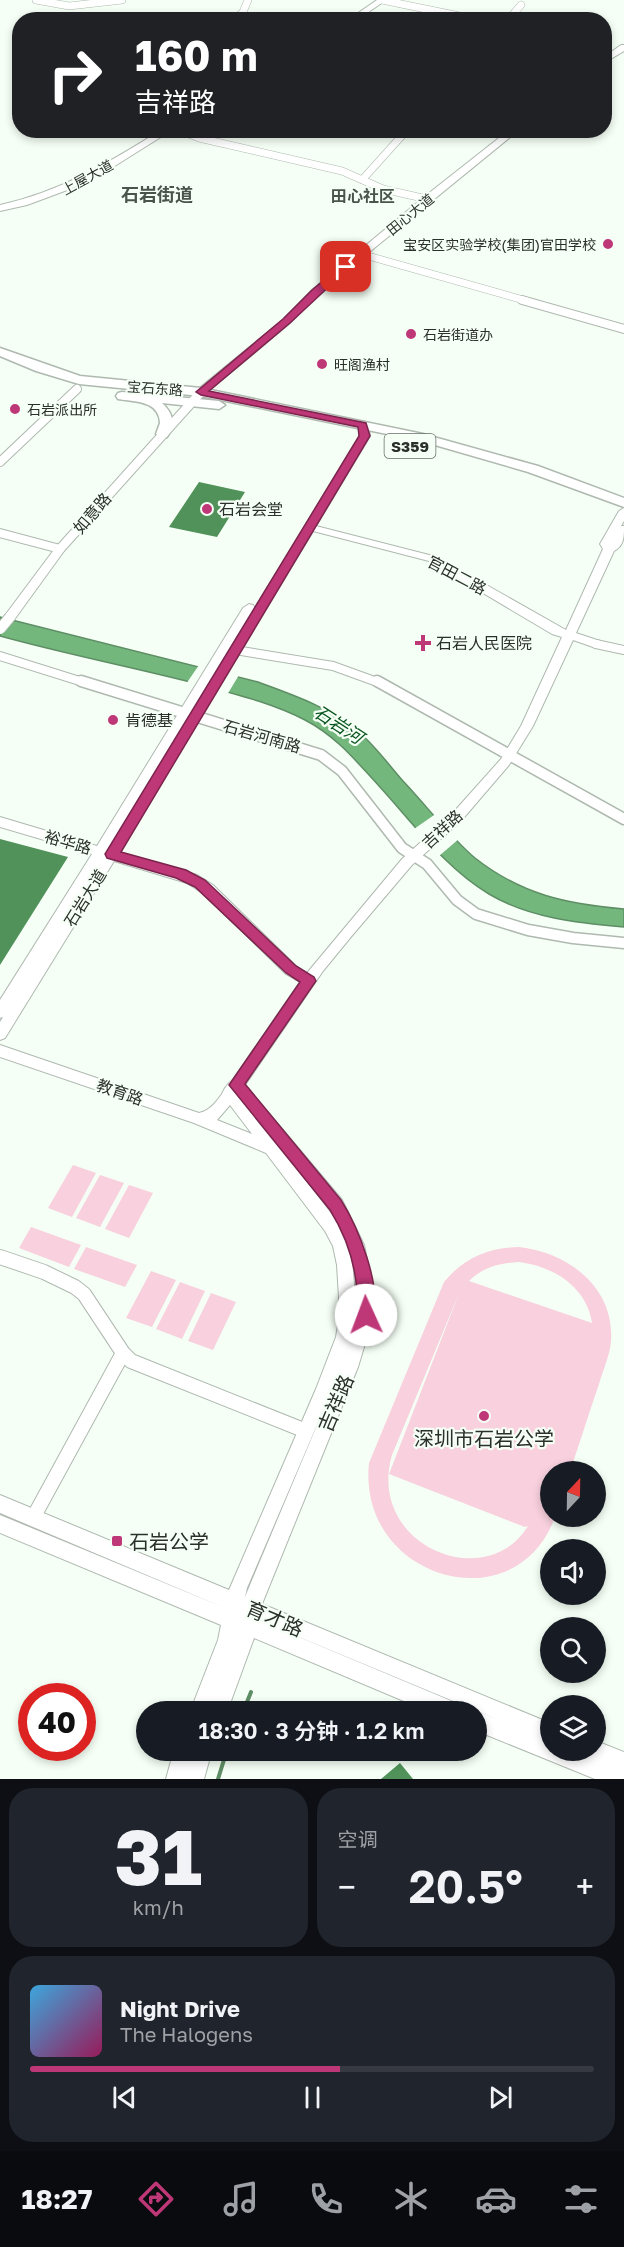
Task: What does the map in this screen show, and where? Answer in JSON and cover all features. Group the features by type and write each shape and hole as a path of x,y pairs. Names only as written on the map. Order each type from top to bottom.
{"main road":[{"name":"宝石东路","path":"0,352 79,380 194,395 226,405 362,432 513,472 623,510"},
{"name":"宝石东路","path":"0,363 44,380 77,389 140,398 194,395"},
{"path":"140,398 158,406 165,413 167,426 162,434"}],"street":[{"path":"36,0 69,6 122,0"},
{"path":"363,12 382,0 440,12"},
{"path":"515,12 521,5"},
{"name":"上屋大道","path":"0,208 42,199 73,187 155,138"},
{"path":"199,138 342,171 383,189 423,198"},
{"path":"362,180 400,138"},
{"name":"田心大道","path":"194,395 307,290 496,138"},
{"name":"田心大道","path":"194,395 287,321 315,292 423,198 504,138"},
{"path":"361,254 624,329"},
{"path":"0,462 77,389"},
{"name":"如意路","path":"0,629 60,549 194,395"},
{"name":"石岩大道","path":"230,649 309,527 362,432"},
{"name":"石岩大道","path":"0,1034 362,432"},
{"name":"吉祥路","path":"609,549 606,544 623,510"},
{"name":"官田二路","path":"309,527 432,559 568,637 596,644"},
{"name":"吉祥路","path":"233,1089 345,934 413,856 450,824 511,754 527,726 609,549 616,546 624,529"},
{"path":"0,533 60,549"},
{"path":"596,644 624,650"},
{"path":"230,649 325,665 363,675 390,687 624,819"},
{"name":"石岩河南路","path":"0,656 190,716 313,751 328,758 342,771 396,841 413,856 427,864 466,907 492,920 573,938 624,943"},
{"name":"裕华路","path":"0,822 181,874 200,884 291,970 309,981"},
{"name":"石岩大道","path":"0,1012 107,853"},
{"name":"教育路","path":"0,1051 199,1119 254,1140 275,1151"},
{"path":"199,1119 204,1119 216,1112 233,1089"},
{"name":"吉祥路","path":"233,1089 275,1151 331,1226 340,1245 345,1265 348,1314 344,1337 306,1431 241,1613"},
{"name":"吉祥路","path":"233,1089 342,1214 356,1245 365,1292 366,1315 360,1342 241,1613"},
{"path":"0,1257 59,1278 76,1287 84,1294 123,1353 144,1368 306,1431"},
{"path":"33,1518 123,1353"},
{"name":"育才路","path":"0,1504 430,1701"},
{"name":"育才路","path":"0,1524 241,1613 540,1728"},
{"path":"203,1701 227,1640 241,1613"},
{"path":"221,1701 243,1645 241,1613"},
{"path":"487,1725 619,1779"},
{"path":"606,1754 624,1762"},
{"path":"176,1779 181,1761"},
{"path":"194,1779 200,1761"}],"shaded area":[{"path":"73,1165 96,1173 72,1217 48,1208"},
{"path":"100,1175 124,1183 100,1227 76,1218"},
{"path":"129,1185 153,1193 129,1238 105,1229"},
{"path":"31,1227 81,1245 69,1267 19,1248"},
{"path":"86,1247 137,1265 125,1287 74,1269"},
{"path":"519,1247 537,1250 554,1256 584,1276 596,1289 605,1304 610,1322 611,1341 573,1461 540,1461 540,1527 549,1527 535,1550 508,1570 476,1578 443,1574 412,1560 388,1536 372,1503 369,1463 444,1282 468,1261 486,1252","holes":["519,1262 544,1268 566,1280 583,1299 592,1323 469,1281 486,1269","460,1291 390,1470 392,1455","390,1474 525,1527 528,1526 509,1546 485,1557 460,1558 434,1550 413,1535 396,1514 389,1487"]},
{"path":"151,1271 176,1280 152,1327 126,1318"},
{"path":"180,1282 205,1291 182,1339 156,1329"},
{"path":"211,1293 236,1302 213,1350 188,1341"}],"water":[{"name":"石岩河","path":"0,617 258,682 324,709 349,724 366,738 448,831 475,858 510,881 546,896 583,904 624,909 624,927 537,914 520,909 489,894 444,858 345,750 305,720 226,691 0,636"}],"pier":[{"path":"199,665 239,675 227,695 186,684"},
{"path":"437,813 460,838 439,856 414,829"}],"building":[{"name":"石岩会堂","path":"199,482 245,492 217,537 169,527"},
{"path":"0,839 68,857 0,965"},
{"path":"400,1763 413,1779 381,1779"}],"waterway":[{"path":"247,1701 251,1692"},
{"path":"218,1779 224,1761"}],"place":[{"name":"宝安区实验学校(集团)官田学校","path":"608,244"},
{"name":"石岩街道办","path":"411,334"},
{"name":"旺阁渔村","path":"322,364"},
{"name":"石岩派出所","path":"15,409"},
{"name":"石岩会堂","path":"207,509"},
{"name":"石岩人民医院","path":"423,643"},
{"name":"肯德基","path":"113,720"},
{"name":"深圳市石岩公学","path":"484,1416"},
{"name":"石岩公学","path":"117,1541"}],"district":[{"name":"石岩街道","path":"157,194"},
{"name":"田心社区","path":"363,196"}],"route":[{"path":"346,267 315,292 287,321 201,392 363,425 365,436 112,854 181,874 208,889 295,974 309,981 237,1085 336,1205 347,1224 356,1245 361,1266 366,1315"}]}
